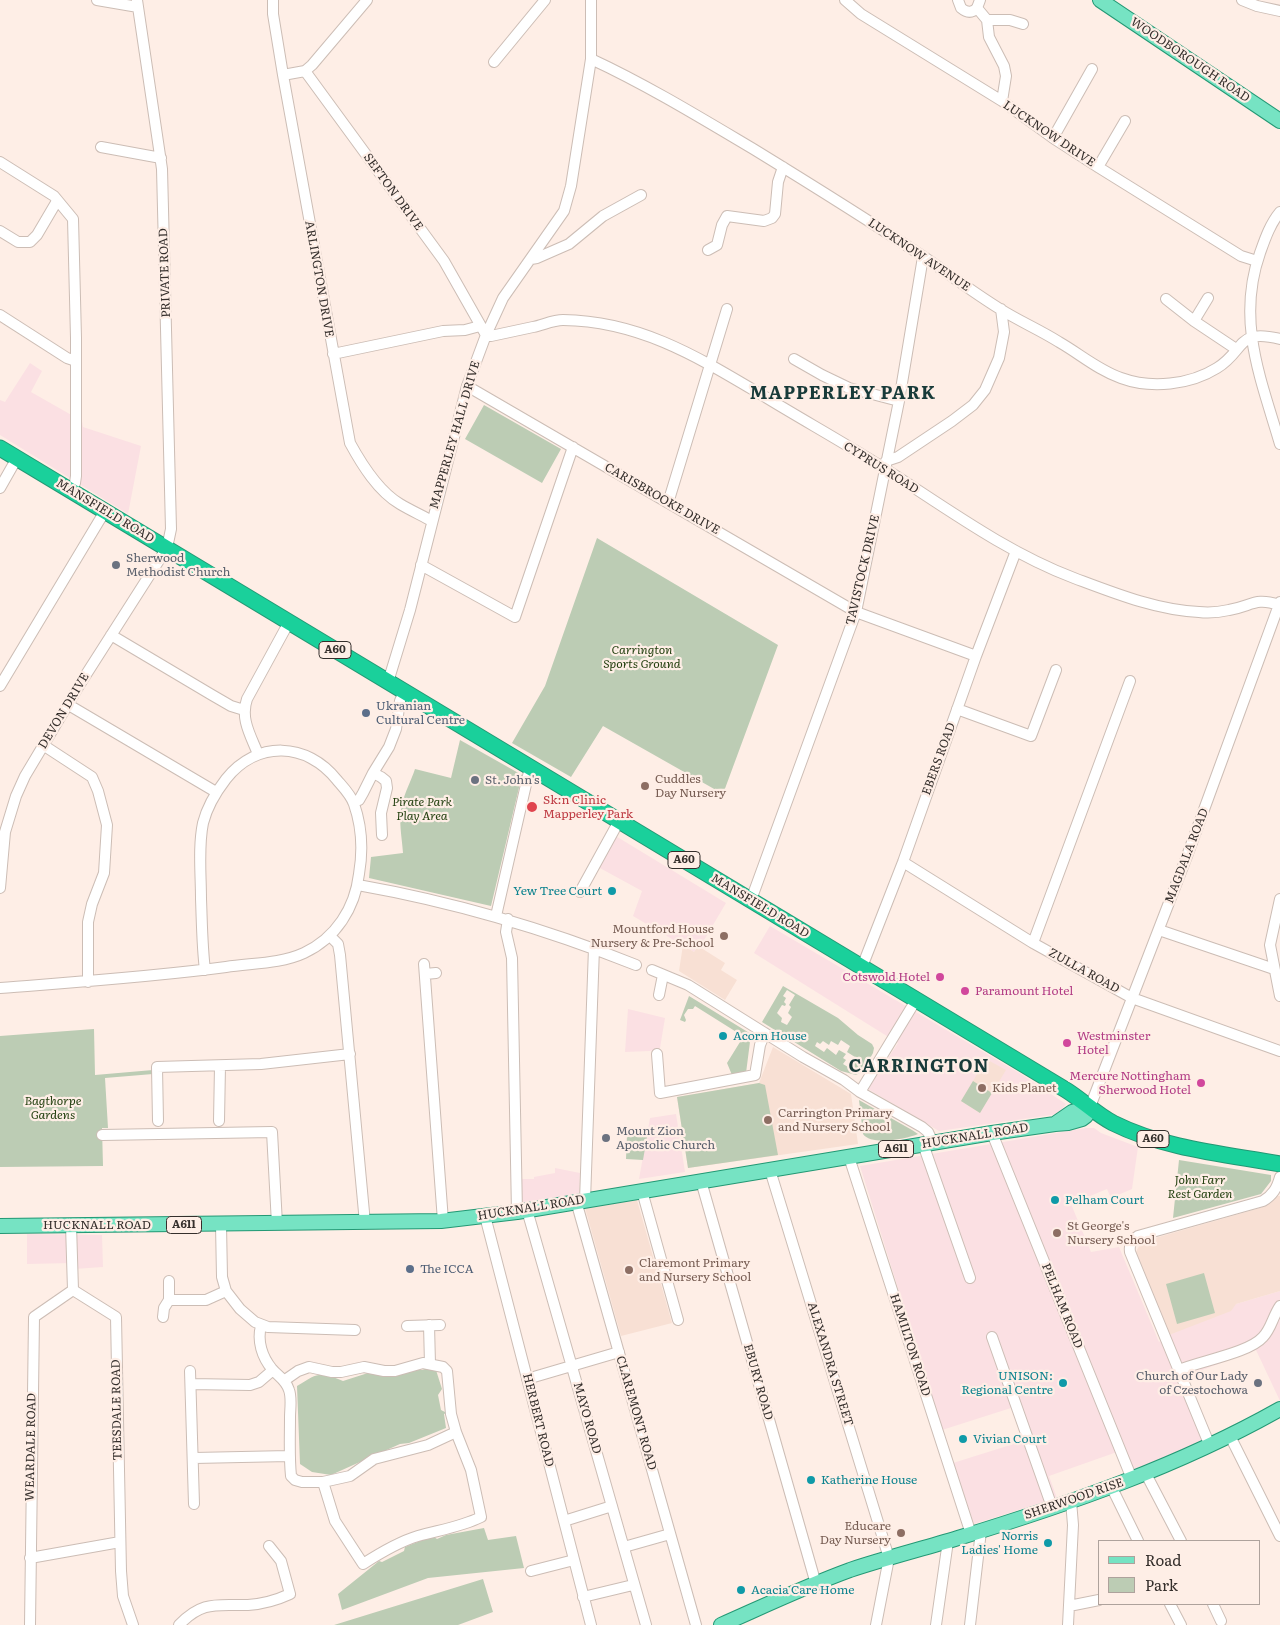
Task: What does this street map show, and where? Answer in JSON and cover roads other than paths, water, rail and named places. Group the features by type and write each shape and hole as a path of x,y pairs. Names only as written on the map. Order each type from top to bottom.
{"highway":[{"name":"MANSFIELD ROAD","path":"0,448 1066,1090 1086,1113 1177,1146 1280,1164"}],"main road":[{"name":"WOODBOROUGH ROAD","path":"1100,0 1280,121"},
{"name":"HUCKNALL ROAD","path":"0,1226 443,1221 642,1192 1055,1124 1072,1112 1086,1113"},
{"name":"SHERWOOD RISE","path":"721,1625 850,1570 1072,1501 1146,1474 1210,1446 1280,1409"}],"street":[{"path":"96,0 138,4"},
{"name":"ARLINGTON DRIVE","path":"273,0 283,75 350,444 360,461 387,495 399,504 432,521"},
{"path":"283,75 305,71 312,65 367,0"},
{"path":"494,62 545,0"},
{"name":"MAPPERLEY HALL DRIVE","path":"388,682 410,610 482,331 564,211 571,186 591,58 591,0"},
{"name":"LUCKNOW DRIVE","path":"845,0 861,14 1002,101 1053,138 1098,167 1241,256 1257,261"},
{"path":"958,0 959,5 964,11 971,12 978,4 985,15 989,38 1004,66 1006,76 1002,101"},
{"path":"1242,0 1257,6 1280,11"},
{"name":"PRIVATE ROAD","path":"138,4 161,158 171,500 171,530 167,548"},
{"path":"987,20 1010,20 1023,24"},
{"name":"LUCKNOW AVENUE","path":"591,58 712,124 784,167 1001,309 1059,341 1100,369 1137,382 1168,384 1197,378 1219,367 1246,339 1251,337"},
{"path":"1053,138 1092,69"},
{"name":"SEFTON DRIVE","path":"305,71 444,260 482,331"},
{"path":"1098,167 1125,121"},
{"path":"101,147 161,158"},
{"path":"0,162 54,196 73,219 76,476 71,490"},
{"path":"708,250 716,245 727,216 764,221 772,218 775,214 778,182 784,167"},
{"path":"531,259 569,244 603,216 641,195"},
{"path":"0,231 18,242 30,242 37,235 57,201"},
{"path":"1280,212 1265,238 1257,261 1249,314 1251,337 1257,366 1280,444"},
{"name":"TAVISTOCK DRIVE","path":"751,900 856,612 899,401 923,257"},
{"path":"1194,321 1208,298"},
{"path":"1166,299 1194,321 1236,349"},
{"path":"668,503 727,309"},
{"path":"885,464 898,458 952,421 973,405 985,390 999,358 1004,332 1001,309"},
{"path":"0,315 67,358 76,361"},
{"name":"CYPRUS ROAD","path":"333,354 444,331 482,331 491,336 560,320 610,325 653,337 710,364 885,464 1016,551 1072,577 1171,609 1201,612 1229,610 1254,602 1266,601 1280,604"},
{"path":"1251,337 1256,335 1280,339"},
{"path":"794,359 849,388 899,401"},
{"name":"CARISBROOKE DRIVE","path":"467,386 856,612 976,656"},
{"path":"421,565 515,617 573,447"},
{"path":"0,488 17,458"},
{"path":"0,686 105,511"},
{"name":"DEVON DRIVE","path":"0,888 5,832 22,782 67,704 167,548"},
{"name":"EBERS ROAD","path":"862,968 903,862 976,656 1016,551"},
{"name":"MAGDALA ROAD","path":"1086,1113 1159,930 1280,604"},
{"path":"258,754 245,720 244,710 247,699 289,622"},
{"path":"111,635 231,706 244,710"},
{"path":"957,709 1032,736 1056,670"},
{"path":"1033,943 1130,681"},
{"path":"354,802 359,800 389,747 396,729 400,702 404,691"},
{"path":"67,704 216,792"},
{"path":"43,745 92,777 98,791 107,825 104,873 92,904 88,922 88,982"},
{"path":"0,988 88,982 205,970 234,966 268,963 305,953 330,936 352,906 358,886 362,855 360,827 354,802 333,774 319,762 308,756 279,750 258,754 246,759 234,769 216,792 203,823 201,844 200,881 205,970"},
{"path":"496,916 530,767"},
{"path":"373,773 386,781 387,788 379,813 382,835"},
{"path":"580,892 619,821"},
{"name":"ZULLA ROAD","path":"903,862 1033,943 1132,998 1280,1051"},
{"path":"358,886 417,896 508,919 594,948 636,965"},
{"path":"1280,899 1270,945 1280,996"},
{"name":"MAYO ROAD","path":"508,919 506,932 512,958 522,1211 572,1366 646,1625"},
{"path":"1159,930 1277,974"},
{"path":"330,936 338,944 340,955 365,1222"},
{"name":"CLAREMONT ROAD","path":"594,948 580,1200 619,1352 696,1625"},
{"path":"436,973 424,969 443,1221"},
{"path":"652,970 677,980 724,1006 844,1080 860,1092 928,1132 928,1144 970,1278"},
{"path":"659,996 663,975"},
{"path":"860,1092 916,1000"},
{"path":"657,1054 660,1093 755,1075 760,1045 766,1033"},
{"path":"158,1121 158,1067 260,1064 350,1054"},
{"path":"219,1121 220,1066"},
{"path":"102,1135 272,1132 278,1224"},
{"name":"PELHAM ROAD","path":"992,1133 1132,1479"},
{"name":"HAMILTON ROAD","path":"849,1157 976,1532"},
{"name":"ALEXANDRA STREET","path":"770,1170 889,1558"},
{"path":"1210,1446 1130,1252 1131,1242 1138,1236 1264,1201 1274,1192 1280,1177"},
{"name":"EBURY ROAD","path":"701,1181 816,1584"},
{"path":"642,1192 678,1320"},
{"name":"HERBERT ROAD","path":"485,1216 590,1625"},
{"path":"71,1225 73,1290"},
{"path":"221,1225 222,1277 226,1291 240,1309 261,1326 355,1330"},
{"path":"163,1317 164,1308 169,1300 170,1281"},
{"name":"TEESDALE ROAD","path":"73,1290 116,1317 120,1542 123,1596 132,1620"},
{"name":"WEARDALE ROAD","path":"30,1625 34,1318 73,1290"},
{"path":"169,1300 206,1300 226,1291"},
{"path":"1179,1370 1195,1363 1218,1358 1258,1341 1267,1333 1280,1306"},
{"path":"407,1326 435,1325 430,1364"},
{"path":"261,1326 259,1334 260,1343 266,1359 273,1370 285,1380 290,1392 291,1476 295,1480 323,1482 350,1476 374,1459 428,1445 456,1432"},
{"path":"992,1337 1052,1507"},
{"path":"527,1379 619,1352"},
{"path":"285,1380 298,1371 309,1367 332,1372 364,1367 395,1371 406,1366 423,1363 443,1367 447,1371 451,1414 471,1470 481,1518 411,1538 381,1552 363,1564 334,1521 323,1482"},
{"path":"191,1384 250,1385 259,1382 273,1370"},
{"path":"190,1371 194,1452 194,1504"},
{"path":"1230,1436 1280,1536"},
{"path":"194,1452 290,1456"},
{"path":"1146,1474 1180,1540"},
{"path":"1111,1486 1138,1540"},
{"path":"1068,1625 1073,1525 1072,1501"},
{"path":"564,1521 612,1506"},
{"path":"970,1625 976,1532"},
{"path":"624,1547 670,1534"},
{"path":"936,1625 948,1541"},
{"path":"30,1558 120,1542"},
{"path":"180,1625 196,1610 210,1605 250,1605 275,1601 290,1594 281,1561 269,1546"},
{"path":"876,1625 889,1558"},
{"path":"531,1571 574,1560"},
{"path":"583,1597 633,1584"},
{"path":"1069,1606 1098,1600"},
{"path":"1171,1605 1181,1625"},
{"path":"1213,1605 1221,1621"}],"place":[{"name":"Sherwood Methodist Church","path":"116,565"},
{"name":"Ukranian Cultural Centre","path":"366,713"},
{"name":"St. John's","path":"475,780"},
{"name":"Cuddles Day Nursery","path":"645,786"},
{"name":"Sk:n Clinic Mapperley Park","path":"532,807"},
{"name":"Yew Tree Court","path":"612,891"},
{"name":"Mountford House Nursery & Pre-School","path":"724,936"},
{"name":"Cotswold Hotel","path":"940,977"},
{"name":"Paramount Hotel","path":"965,991"},
{"name":"Acorn House","path":"723,1036"},
{"name":"Westminster Hotel","path":"1067,1043"},
{"name":"Mercure Nottingham Sherwood Hotel","path":"1201,1083"},
{"name":"Kids Planet","path":"982,1088"},
{"name":"Carrington Primary and Nursery School","path":"768,1120"},
{"name":"Mount Zion Apostolic Church","path":"606,1138"},
{"name":"Pelham Court","path":"1055,1200"},
{"name":"St George's Nursery School","path":"1057,1233"},
{"name":"The ICCA","path":"410,1269"},
{"name":"Claremont Primary and Nursery School","path":"629,1270"},
{"name":"UNISON: Regional Centre","path":"1063,1383"},
{"name":"Church of Our Lady of Czestochowa","path":"1258,1383"},
{"name":"Vivian Court","path":"963,1439"},
{"name":"Katherine House","path":"811,1480"},
{"name":"Educare Day Nursery","path":"901,1533"},
{"name":"Norris Ladies' Home","path":"1048,1543"},
{"name":"Acacia Care Home","path":"741,1590"}],"district":[{"name":"MAPPERLEY PARK","path":"843,394"},
{"name":"CARRINGTON","path":"919,1067"}],"park label":[{"name":"Carrington Sports Ground","path":"642,657"},
{"name":"Pirate Park Play Area","path":"422,809"},
{"name":"Bagthorpe Gardens","path":"53,1108"},
{"name":"John Farr Rest Garden","path":"1200,1187"}]}
